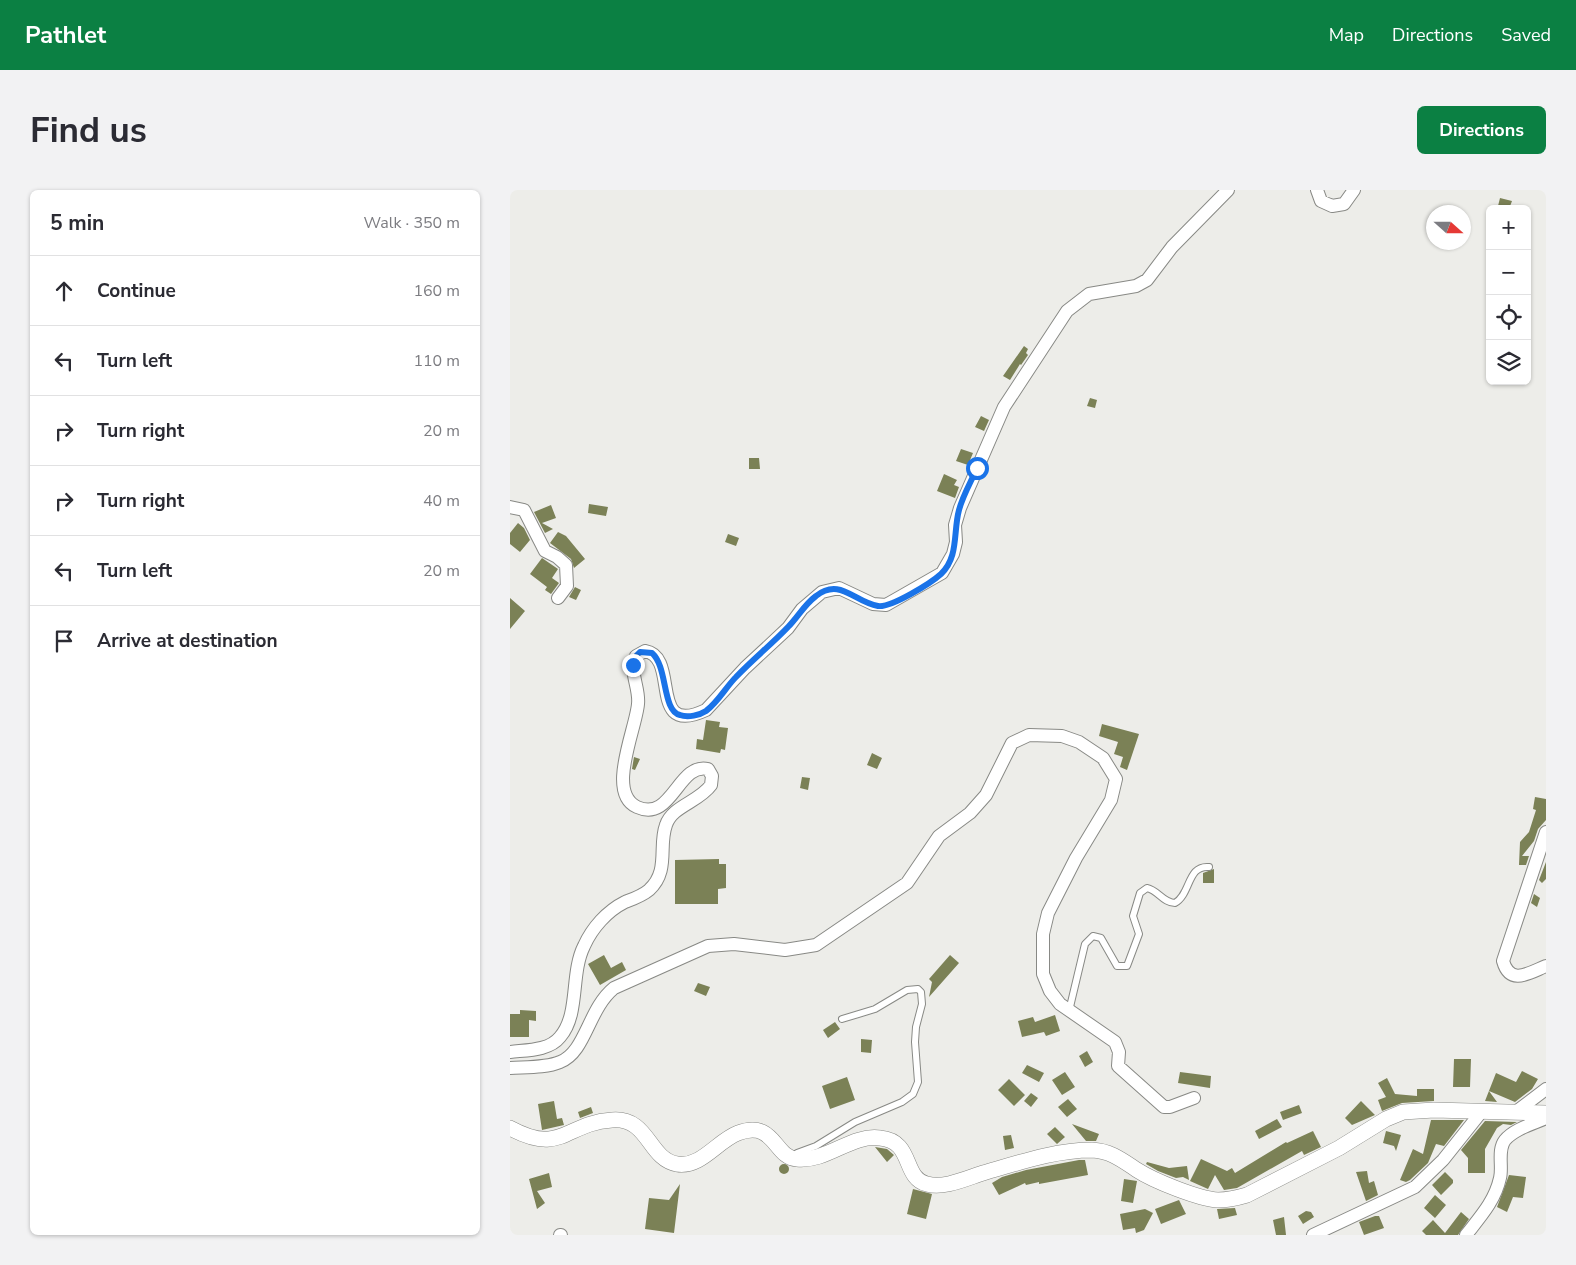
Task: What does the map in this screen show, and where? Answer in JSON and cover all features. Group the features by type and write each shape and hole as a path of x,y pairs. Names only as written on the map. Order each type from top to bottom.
{"street":[{"path":"510,1052 543,1047 554,1043 561,1036 570,1017 575,971 584,945 606,916 617,906 648,891 662,864 666,824 676,812 703,794 711,785 711,773 708,769 702,769 692,772 667,800 655,808 648,809 634,806 626,795 623,788 623,767 634,730 638,704 633,670 636,656 645,651 656,657 662,668 669,705 675,713 685,716 699,714 706,710 745,668 788,628 802,609 822,592 839,588 873,604 886,606 942,573 950,562 954,548 955,525 960,508 1004,407 1054,327 1074,304 1089,294 1106,289 1136,286 1146,280 1172,247 1228,190"},
{"path":"1317,190 1321,201 1332,206 1344,204 1354,190"},
{"path":"510,508 524,510 545,551 562,561 566,566 567,586 558,598"},
{"path":"510,1068 554,1065 562,1062 577,1050 592,1015 606,995 614,988 699,948 734,944 764,949 794,950 816,945 907,883 939,836 970,813 986,795 1012,743 1029,735 1046,734 1079,742 1104,758 1116,779 1110,800 1056,895 1043,934 1044,974 1050,991 1069,1011 1114,1042 1119,1052 1118,1066 1158,1104 1170,1107 1194,1098"},
{"path":"1546,832 1503,961 1506,970 1511,975 1518,976 1546,966"},
{"path":"1516,1111 1546,1090"},
{"path":"510,1128 538,1140 562,1137 600,1122 624,1121 642,1130 660,1156 668,1162 682,1164 694,1162 738,1133 756,1131 768,1135 787,1156 800,1160 862,1138 889,1139 901,1148 914,1176 919,1181 932,1185 956,1181 1036,1158 1073,1152 1103,1152 1114,1154 1138,1170 1167,1184 1204,1197 1232,1200 1339,1148 1386,1119 1403,1112 1434,1110 1516,1111 1546,1114"},
{"path":"1313,1235 1415,1187 1443,1160 1482,1111"},
{"path":"1466,1235 1488,1207 1498,1187 1502,1168 1501,1149 1506,1139 1546,1118"}],"lane":[{"path":"1069,1011 1085,944 1089,939 1093,936 1101,938 1117,966 1127,966 1139,934 1133,916 1140,893 1146,888 1150,888 1167,902 1175,903 1183,896 1194,872 1203,866 1209,867"},
{"path":"787,1156 816,1146 845,1127 902,1102 909,1098 916,1089 918,1071 916,1027 922,996 918,989 907,990 875,1009 842,1019"}],"building":[{"path":"1500,198 1512,201 1510,205 1498,205"},
{"path":"1024,346 1028,349 1026,353 1028,355 1010,380 1003,376"},
{"path":"1090,398 1097,400 1095,408 1087,406"},
{"path":"981,416 989,420 984,431 975,427"},
{"path":"961,449 973,453 968,465 956,461"},
{"path":"749,458 759,458 760,469 749,469"},
{"path":"944,474 957,480 954,485 959,487 955,498 937,491"},
{"path":"589,504 608,507 606,516 588,513"},
{"path":"551,505 556,518 542,523 553,529 545,533 534,512"},
{"path":"518,523 524,528 530,540 520,552 510,544 510,533"},
{"path":"558,532 566,536 585,559 574,568 571,559 550,543"},
{"path":"728,534 739,538 736,546 725,542"},
{"path":"542,558 558,569 552,578 559,583 551,594 545,590 547,587 530,574"},
{"path":"575,587 581,590 576,600 569,597"},
{"path":"510,598 525,611 510,629"},
{"path":"706,720 720,722 719,727 728,728 725,750 721,749 720,753 696,749 697,739 703,740"},
{"path":"1102,724 1139,734 1127,770 1120,767 1123,757 1114,754 1118,742 1099,736"},
{"path":"872,753 882,758 877,769 867,765"},
{"path":"634,757 640,759 635,770 632,769"},
{"path":"802,777 810,778 808,790 800,788"},
{"path":"1535,797 1546,799 1546,820 1538,829 1534,841 1522,856 1529,856 1526,865 1519,865 1520,842 1529,832 1536,810 1533,809"},
{"path":"719,859 719,864 726,864 726,888 718,889 718,904 675,904 675,860"},
{"path":"1546,862 1546,879 1542,883 1539,880"},
{"path":"1214,869 1214,883 1203,883 1203,873"},
{"path":"1534,894 1540,898 1537,907 1531,903"},
{"path":"604,955 611,968 622,962 626,970 600,985 588,964"},
{"path":"950,955 959,963 929,997 932,982 929,979"},
{"path":"698,983 710,987 706,996 694,991"},
{"path":"520,1010 536,1011 536,1021 529,1020 529,1037 510,1037 510,1014 520,1014"},
{"path":"1055,1015 1060,1031 1046,1036 1044,1032 1022,1037 1018,1021 1033,1017 1035,1022"},
{"path":"835,1022 840,1029 828,1038 823,1030"},
{"path":"861,1039 872,1040 871,1053 861,1052"},
{"path":"1087,1051 1093,1062 1085,1067 1079,1056"},
{"path":"1454,1059 1471,1059 1470,1087 1453,1087"},
{"path":"1027,1065 1044,1073 1039,1082 1022,1073"},
{"path":"1522,1071 1538,1079 1532,1089 1515,1102 1489,1091 1497,1102 1485,1101 1496,1073 1516,1082"},
{"path":"1065,1072 1075,1087 1062,1095 1052,1080"},
{"path":"1180,1072 1211,1076 1210,1088 1178,1083"},
{"path":"847,1077 855,1100 830,1109 822,1086"},
{"path":"1387,1078 1395,1094 1417,1096 1417,1089 1434,1089 1434,1101 1402,1103 1382,1111 1378,1100 1386,1097 1378,1083"},
{"path":"1009,1079 1025,1095 1014,1106 998,1090"},
{"path":"1031,1093 1038,1098 1031,1107 1024,1101"},
{"path":"1068,1099 1077,1109 1067,1117 1058,1107"},
{"path":"554,1101 557,1119 562,1118 564,1125 542,1130 538,1104"},
{"path":"1361,1101 1375,1115 1352,1125 1345,1118"},
{"path":"1299,1105 1302,1113 1283,1120 1280,1112"},
{"path":"591,1107 593,1113 580,1118 578,1112"},
{"path":"1277,1119 1282,1127 1259,1139 1255,1131"},
{"path":"1431,1120 1464,1120 1444,1146 1436,1144 1428,1163 1410,1180 1406,1182 1400,1180 1413,1149 1423,1154"},
{"path":"1485,1121 1517,1122 1511,1125 1503,1124 1497,1128 1485,1149 1485,1173 1468,1173 1468,1158 1461,1150"},
{"path":"1072,1124 1099,1134 1096,1141 1086,1141"},
{"path":"1055,1127 1065,1137 1057,1144 1047,1134"},
{"path":"1313,1131 1321,1147 1304,1155 1302,1151 1237,1188 1224,1190 1215,1175 1208,1189 1190,1181 1201,1159 1227,1171 1232,1168 1235,1173 1286,1142"},
{"path":"1386,1131 1401,1135 1396,1151 1394,1146 1383,1143"},
{"path":"1011,1135 1014,1148 1005,1150 1003,1136"},
{"path":"875,1147 887,1149 894,1155 887,1162"},
{"path":"1085,1160 1088,1175 1039,1184 1039,1182 1026,1185 1025,1183 999,1195 992,1183 1002,1177 1026,1170"},
{"path":"1147,1162 1169,1168 1187,1166 1189,1180 1183,1177 1176,1178 1158,1171 1146,1164"},
{"path":"784,1164 789,1169 784,1174 779,1169"},
{"path":"1367,1171 1369,1183 1374,1181 1378,1195 1366,1201 1356,1172"},
{"path":"1445,1172 1453,1180 1453,1183 1441,1195 1432,1185"},
{"path":"549,1173 552,1187 537,1191 545,1203 537,1209 529,1179"},
{"path":"1509,1175 1526,1177 1523,1198 1513,1197 1507,1212 1497,1207"},
{"path":"1124,1179 1137,1181 1133,1203 1121,1201"},
{"path":"680,1184 674,1233 645,1229 649,1198 669,1200"},
{"path":"913,1189 932,1194 926,1219 907,1214"},
{"path":"1435,1195 1446,1205 1435,1218 1424,1208"},
{"path":"1179,1200 1186,1214 1161,1224 1155,1209"},
{"path":"1235,1208 1237,1215 1219,1219 1217,1209"},
{"path":"1145,1209 1153,1213 1144,1230 1136,1233 1135,1228 1123,1230 1120,1214"},
{"path":"1306,1211 1311,1212 1314,1217 1303,1224 1298,1216"},
{"path":"1461,1212 1469,1219 1458,1235 1426,1235 1422,1231 1433,1220 1445,1233"},
{"path":"1379,1216 1384,1228 1364,1235 1359,1222"},
{"path":"1284,1217 1286,1235 1276,1235 1273,1220"}],"route":[{"path":"633,665 636,656 640,652 649,651 656,657 662,668 669,705 672,710 679,715 685,716 699,714 706,710 745,668 794,622 802,609 815,596 830,589 839,588 873,604 886,606 942,573 953,554 956,542 955,525 964,496 977,468"}]}
